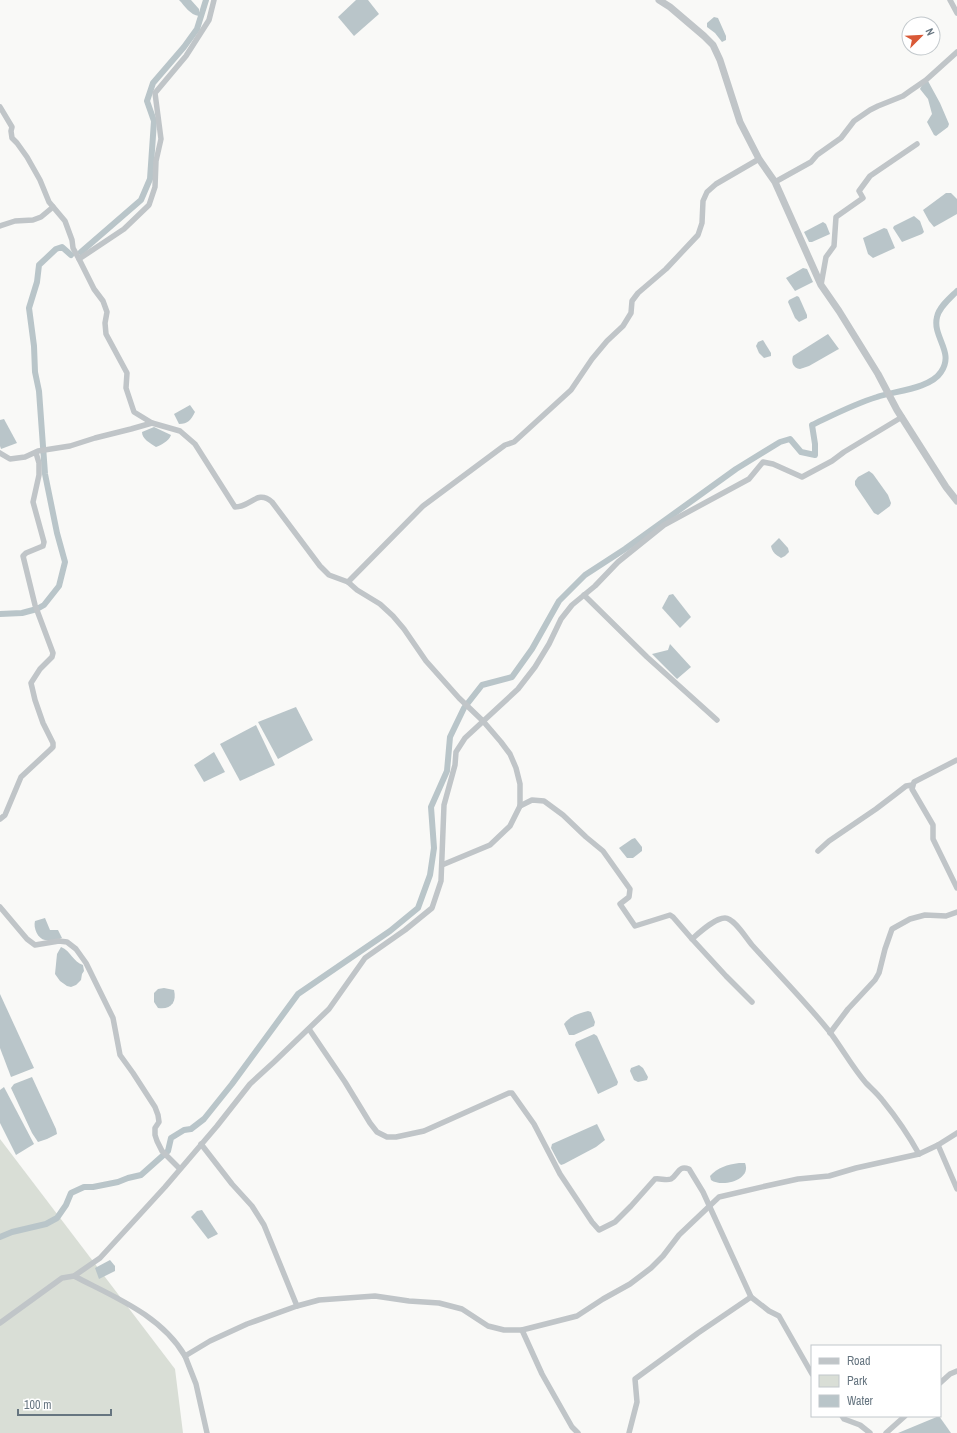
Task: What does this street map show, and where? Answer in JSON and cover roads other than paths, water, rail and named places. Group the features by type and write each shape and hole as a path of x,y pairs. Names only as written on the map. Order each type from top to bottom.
{"street":[{"path":"79,259 124,229 148,204 155,187 156,161 161,139 155,94 186,56 209,20 214,0"},
{"path":"659,0 670,7 713,45 720,60 740,122 759,159 775,182 821,285 878,374 897,410 957,502"},
{"path":"950,0 957,12"},
{"path":"775,182 811,162 817,155 841,138 854,121 870,110 903,96 926,80 957,52"},
{"path":"0,106 12,127 12,138 27,157 53,207 65,221 72,240 73,248 94,290 103,301 107,312 105,323 106,334 127,373 126,388 134,412 152,423 180,431 195,444 235,507 240,507 261,496 266,497 288,522 320,566 329,574 348,582 357,590 380,604 393,616 426,661 459,698 483,721 510,754 516,768 520,784 520,806 510,826 490,845 442,865"},
{"path":"821,285 826,257 834,246 836,218 863,198 859,192 870,176 917,144"},
{"path":"348,582 423,506 505,445 514,442 571,390 592,359 607,341 624,326 631,313 632,301 638,293 666,269 698,235 702,223 703,201 707,192 716,184 759,159"},
{"path":"0,226 15,221 33,220 41,217 53,207"},
{"path":"0,1323 62,1278 74,1276 100,1258 165,1187 179,1168 201,1144 250,1084 329,1009 365,958 405,930 432,908 441,881 444,805 455,765 456,752 465,738 518,689 535,667 549,644 561,619 572,605 595,586 618,562 664,525 749,479 763,462 773,464 802,477 832,461 902,417"},
{"path":"0,453 10,459 25,457 38,451 70,446 152,423"},
{"path":"0,819 5,815 13,799 21,777 53,747 53,743 34,700 31,683 40,669 52,657 53,653 35,605 23,556 26,553 43,546 44,542 33,502 39,475 39,463 36,453"},
{"path":"584,596 647,657 717,720"},
{"path":"818,851 829,841 876,809 906,786 912,785 914,782 957,760"},
{"path":"912,785 914,794 933,825 933,839 957,888"},
{"path":"520,806 532,800 544,801 563,815 586,837 603,850 630,889 629,897 620,904 635,926 670,915 752,1002"},
{"path":"0,907 27,939 35,945 59,941 67,942 76,949 86,963 113,1018 120,1055 155,1107 159,1122 155,1128 156,1141 162,1151 179,1168"},
{"path":"830,1033 848,1009 875,980 879,973 892,929 903,922 917,917 946,916 957,912"},
{"path":"692,939 706,926 725,918 732,920 791,986 830,1033 866,1084 883,1101 902,1126 919,1154"},
{"path":"308,1029 345,1082 370,1124 377,1132 387,1137 396,1137 424,1131 512,1093 534,1124 560,1174 599,1230 615,1222 632,1206 655,1179 667,1180 672,1178 680,1169 685,1167 689,1168 702,1192 751,1296 769,1311 779,1316 811,1372"},
{"path":"185,1356 210,1341 247,1324 297,1306 319,1300 375,1296 409,1301 439,1303 462,1309 488,1326 504,1330 522,1330 577,1316 630,1284 651,1268 663,1256 679,1235 720,1197 772,1184 829,1176 856,1168 919,1154 938,1145 957,1133"},
{"path":"201,1144 232,1184 252,1206 264,1225 297,1306"},
{"path":"938,1145 957,1189"},
{"path":"74,1276 133,1307 158,1323 181,1350 185,1356 196,1384 207,1433"},
{"path":"629,1433 637,1402 635,1379 751,1296"},
{"path":"522,1330 542,1374 572,1427 578,1433"},
{"path":"941,1382 950,1374 957,1371"},
{"path":"843,1417 860,1425 870,1433"},
{"path":"886,1433 903,1417"}],"water":[{"path":"179,0 191,0 199,9 199,16 190,12"},
{"path":"356,0 368,0 379,14 354,36 338,17"},
{"path":"714,17 718,18 726,36 726,40 722,42 715,33 707,27 707,23"},
{"path":"928,81 949,124 948,127 936,136 927,122 932,114 928,99 920,89 922,85"},
{"path":"946,193 951,193 957,199 957,214 934,227 923,210"},
{"path":"914,216 920,221 924,232 902,242 893,228 894,226"},
{"path":"823,222 826,224 830,234 809,242 804,232"},
{"path":"884,228 887,229 895,248 873,258 868,254 863,238"},
{"path":"803,268 807,269 813,282 795,291 786,278"},
{"path":"797,296 799,297 807,315 807,318 799,322 795,318 788,302"},
{"path":"828,334 839,349 809,366 800,369 794,366 792,362 793,356"},
{"path":"763,340 771,353 771,356 764,358 759,353 756,346 758,342"},
{"path":"190,405 195,412 194,415 187,422 179,424 174,414"},
{"path":"4,419 17,443 1,449 0,420"},
{"path":"154,427 171,435 167,441 156,447 145,439 142,434 142,432"},
{"path":"869,471 873,474 888,495 891,503 890,506 878,515 874,513 855,485 855,481 858,477"},
{"path":"779,538 788,548 789,552 781,558 774,553 771,546"},
{"path":"673,594 691,617 680,628 662,608 669,595"},
{"path":"670,644 691,667 677,679 652,654 668,650"},
{"path":"296,707 313,740 278,759 258,722"},
{"path":"256,725 275,765 240,781 220,744"},
{"path":"214,752 225,772 204,782 194,765"},
{"path":"635,838 642,847 642,851 633,858 627,858 619,848"},
{"path":"45,918 50,930 58,930 62,938 47,940 40,938 35,927 35,921"},
{"path":"61,947 83,965 84,971 81,980 76,985 71,987 60,981 55,974 57,954"},
{"path":"164,988 174,990 175,998 170,1006 166,1008 158,1008 154,1002 154,993 158,989"},
{"path":"0,994 34,1068 11,1077 0,1048"},
{"path":"588,1011 591,1012 595,1022 594,1026 574,1035 569,1035 564,1024 575,1015"},
{"path":"594,1034 597,1036 618,1082 617,1085 598,1094 575,1045 576,1042"},
{"path":"639,1065 643,1068 648,1077 647,1080 638,1082 634,1080 630,1071 631,1068"},
{"path":"32,1077 57,1134 38,1142 32,1133 11,1088 14,1084"},
{"path":"4,1087 34,1144 16,1155 0,1123 0,1090"},
{"path":"597,1124 605,1140 596,1147 561,1165 551,1148 552,1144"},
{"path":"739,1163 745,1163 746,1169 740,1178 728,1183 711,1180 710,1176 716,1170"},
{"path":"202,1210 218,1234 208,1239 191,1217 197,1211"},
{"path":"110,1260 115,1266 115,1271 99,1279 95,1268"},
{"path":"940,1417 951,1433 898,1433"}],"waterway":[{"path":"81,252 141,200 150,179 154,121 147,101 153,83 184,47 197,29 206,0"},
{"path":"0,614 22,613 37,609 44,605 59,586 65,562 57,533 45,474 39,391 35,372 34,346 29,308 37,282 39,265 56,249 62,247 71,255"},
{"path":"0,1237 12,1232 46,1224 57,1218 66,1205 71,1193 84,1187 93,1187 118,1182 141,1175 168,1151 171,1138 184,1130 191,1129 204,1119 232,1084 298,994 390,931 418,908 430,875 434,848 431,807 447,771 450,737 464,708 482,685 512,677 532,649 559,601 585,575 625,549 736,469 780,442 790,439 801,452 815,455 812,425 860,403 884,395 911,389 936,378 945,365 946,358 945,351 937,331 937,317 942,306 957,291"}]}
